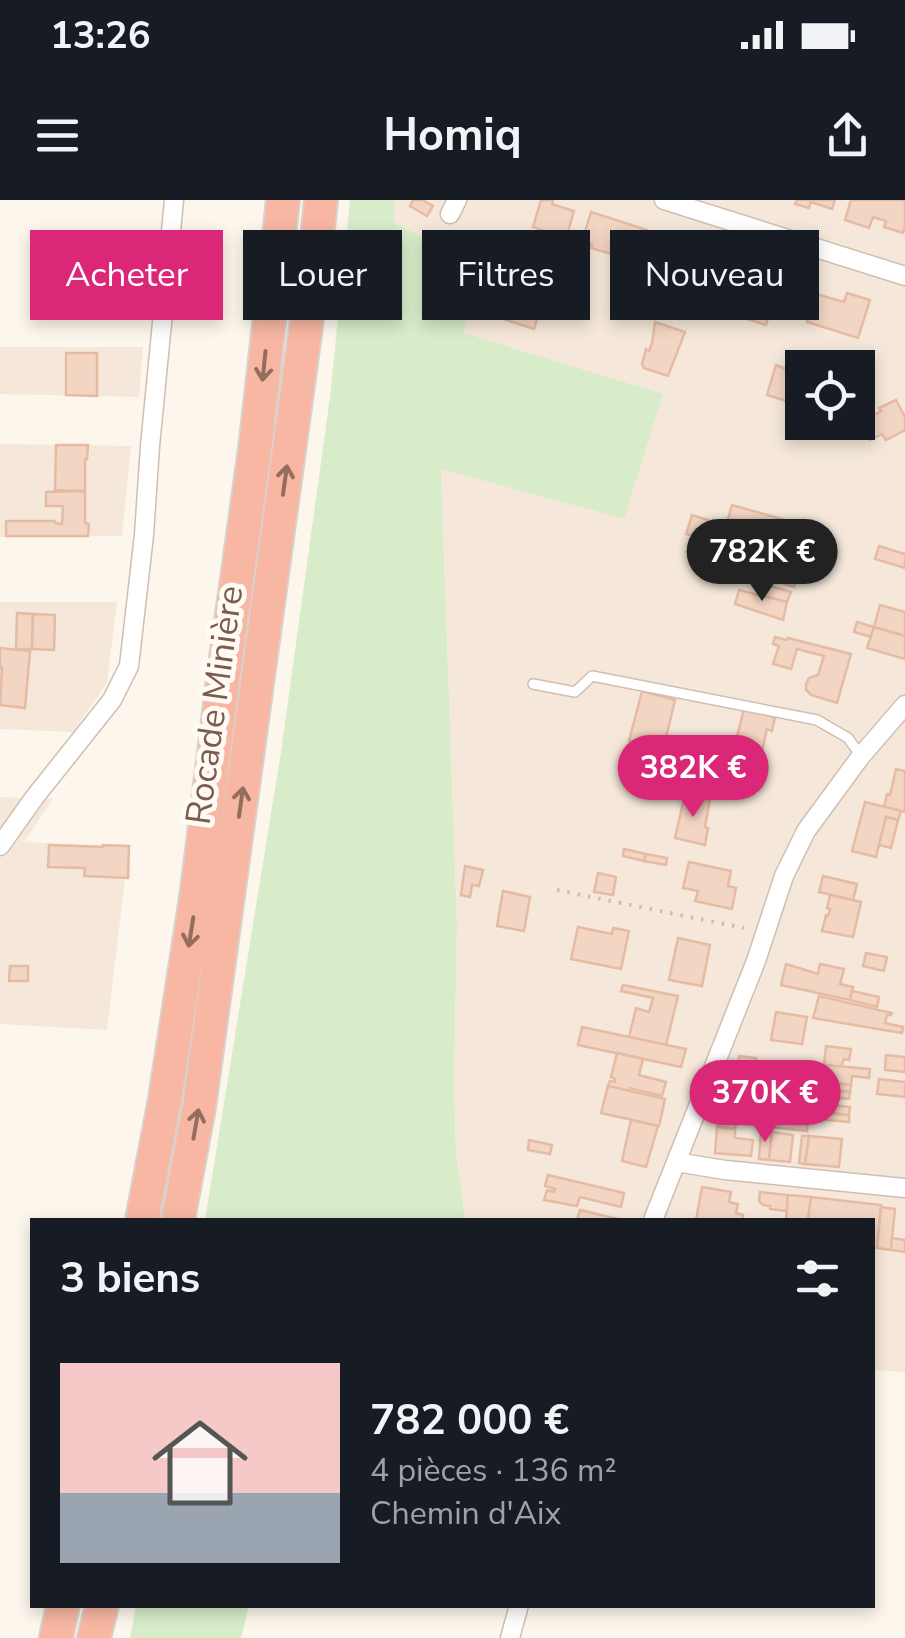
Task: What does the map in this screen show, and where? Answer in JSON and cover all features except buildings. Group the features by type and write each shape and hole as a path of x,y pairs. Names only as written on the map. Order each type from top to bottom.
{"highway":[{"name":"Rocade Minière","path":"142,1218 198,891 283,200"},
{"name":"Rocade Minière","path":"178,1218 202,1088 321,200"},
{"path":"56,1638 62,1608"},
{"path":"94,1638 101,1608"}],"street":[{"path":"0,846 112,700 129,666 174,200"},
{"path":"664,200 905,276"},
{"path":"654,1218 694,1122 784,876 806,831 861,756 905,705"},
{"path":"676,1162 905,1188"},
{"path":"510,1638 518,1608"}],"lane":[{"path":"533,684 575,692 592,676 817,720 848,738 861,756"}],"path":[{"path":"557,890 744,928 764,936"}],"shaded area":[{"path":"395,200 905,200 905,1372 875,1370 875,1218 465,1218 456,1151 457,925 441,468 624,519 455,320 590,320 590,230 422,230 422,268 402,230 394,223"},
{"path":"0,347 143,347 139,397 0,394"},
{"path":"0,444 131,446 122,536 0,537"},
{"path":"0,602 117,602 107,683 73,732 0,729"},
{"path":"0,797 53,799 24,842 129,846 107,1030 0,1024"}],"green space":[{"path":"350,200 395,200 394,223 422,237 422,320 467,320 463,333 663,394 624,519 441,469 457,925 456,1151 465,1218 205,1218 281,752 338,320 402,320 402,230 347,230"},
{"path":"135,1608 248,1608 241,1638 130,1638"}]}
